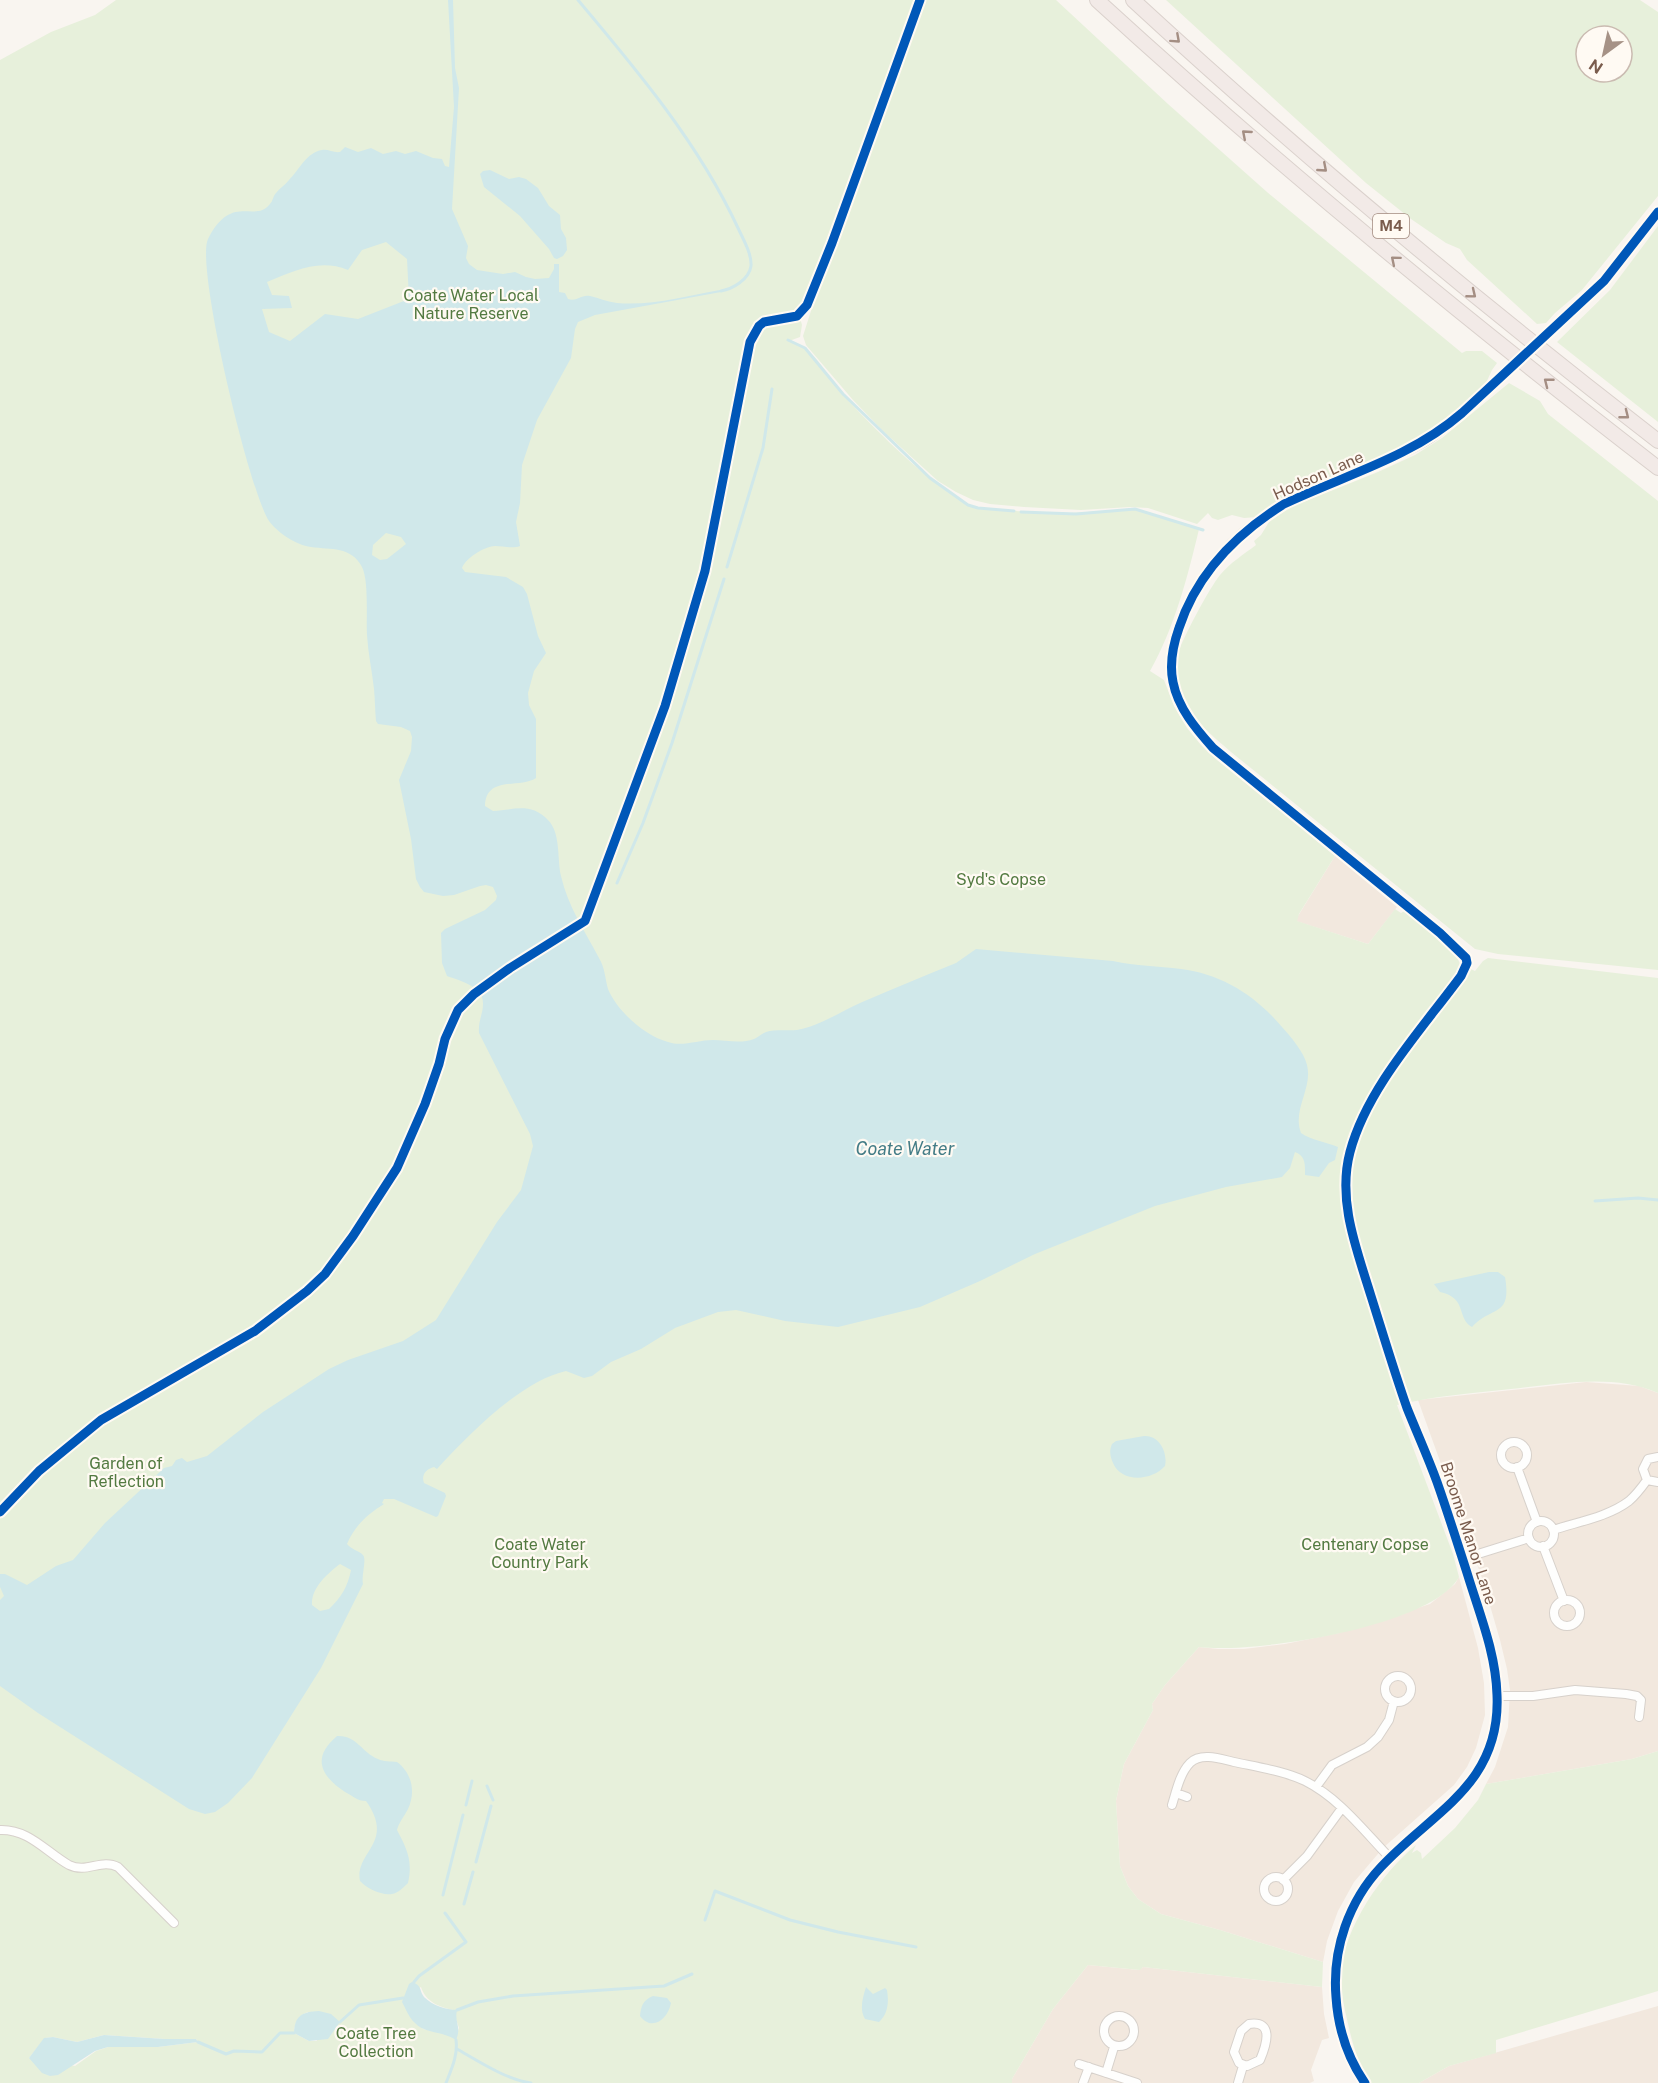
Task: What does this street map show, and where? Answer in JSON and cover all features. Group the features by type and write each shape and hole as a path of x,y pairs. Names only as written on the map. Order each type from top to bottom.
{"highway":[{"name":"M4","path":"1097,0 1246,134 1346,219 1457,311 1658,468"},
{"name":"M4","path":"1133,0 1359,200 1658,441"}],"street":[{"name":"Hodson Lane","path":"1461,976 1465,970 1466,958 1454,945 1213,748 1185,712 1177,695 1173,682 1171,658 1183,615 1195,591 1223,552 1236,539 1284,504 1375,466 1424,442 1451,423 1604,282 1656,215"},
{"name":"Broome Manor Lane","path":"1361,2082 1339,2023 1335,1983 1336,1960 1346,1925 1353,1908 1372,1878 1390,1858 1453,1803 1474,1778 1492,1739 1497,1711 1496,1679 1487,1639 1437,1483 1392,1365 1348,1218 1345,1187 1350,1153 1367,1109 1379,1087 1461,976"},
{"path":"1658,1457 1648,1459 1643,1466 1643,1473 1647,1479 1658,1482"},
{"path":"1517,1467 1537,1522"},
{"path":"1553,1530 1621,1507 1637,1493 1647,1479"},
{"path":"1537,1522 1547,1522 1553,1530 1550,1542 1543,1546 1536,1546 1528,1538 1528,1530 1537,1522"},
{"path":"1462,1559 1528,1538"},
{"path":"1543,1546 1564,1601"},
{"path":"1497,1696 1546,1695 1575,1690 1626,1694 1637,1696 1641,1700 1639,1717"},
{"path":"1316,1787 1332,1765 1367,1747 1378,1737 1389,1720 1394,1701"},
{"path":"1172,1805 1188,1766 1192,1761 1205,1758 1295,1777 1316,1787 1342,1808 1390,1858"},
{"path":"1176,1793 1187,1797"},
{"path":"1283,1880 1307,1856 1342,1808"},
{"path":"0,1830 10,1830 25,1835 69,1865 80,1868 110,1863 118,1867 174,1923"},
{"path":"1122,2015 1132,2021 1134,2032 1130,2042 1126,2045 1114,2046 1106,2040 1105,2030 1110,2019 1122,2015"},
{"path":"1249,2024 1255,2024 1264,2029 1267,2039 1258,2062 1251,2066 1243,2066 1236,2059 1234,2049 1241,2031 1249,2024"},
{"path":"1106,2073 1114,2046"},
{"path":"1079,2064 1137,2083"},
{"path":"1238,2083 1243,2066"},
{"path":"1083,2083 1089,2067"}],"shaded area":[{"path":"1335,856 1397,907 1368,944 1296,921"},
{"path":"1586,1382 1639,1386 1658,1393 1658,1751 1632,1759 1486,1784 1495,1767 1508,1727 1510,1690 1507,1669 1482,1578 1418,1400"},
{"path":"1459,1577 1478,1648 1484,1683 1485,1715 1476,1748 1467,1767 1454,1785 1383,1848 1354,1882 1338,1911 1327,1941 1323,1962 1161,1914 1138,1899 1128,1886 1120,1866 1116,1801 1124,1764 1153,1710 1152,1704 1165,1685 1199,1647 1244,1649 1285,1644 1339,1633 1430,1604 1455,1584"},
{"path":"1088,1965 1139,1970 1143,1967 1322,1987 1329,2038 1322,2040 1311,2070 1314,2081 1310,2083 1012,2083 1012,2079 1053,2009"},
{"path":"1658,2006 1658,2083 1419,2083 1449,2066"}],"green space":[{"path":"116,0 916,0 821,263 800,310 788,312 791,322 800,318 802,325 800,337 789,341 811,354 844,396 907,459 962,501 978,508 1055,514 1135,509 1199,529 1173,620 1150,671 1164,680 1174,706 1187,728 1201,745 1335,856 1299,914 1297,921 1368,944 1395,909 1401,913 1406,910 1451,949 1460,964 1475,971 1488,958 1658,978 1658,1393 1623,1383 1585,1382 1454,1395 1397,1405 1453,1554 1459,1577 1442,1595 1415,1610 1379,1623 1298,1641 1259,1646 1199,1647 1165,1685 1152,1704 1153,1710 1124,1764 1116,1801 1120,1866 1128,1886 1138,1899 1161,1914 1323,1962 1322,1987 1143,1967 1140,1970 1088,1965 1053,2009 1012,2079 1012,2083 0,2083 0,60 51,32 95,15","holes":["421,1987 434,2003 453,2010 459,2028 455,2039 448,2034 423,2029 403,1998","308,2012 317,2041 309,2041 294,2033 299,2017","104,2035 196,2039 198,2042 158,2047 108,2047 96,2051 75,2066 29,2058 45,2038 53,2037 77,2042"]},
{"path":"923,0 1056,0 1267,192 1462,353 1482,351 1497,363 1485,385 1434,429 1391,454 1280,504 1258,517 1244,518 1232,515 1218,520 1212,518 1208,513 1197,524 1148,508 1081,510 990,504 973,500 938,481 853,400 806,345 803,336 830,251"},
{"path":"1166,0 1640,0 1658,12 1658,196 1582,290 1546,323 1537,324 1467,260 1460,249 1446,243 1366,183"},
{"path":"1658,226 1658,422 1557,342 1610,290"},
{"path":"1509,383 1540,401 1548,414 1658,501 1658,970 1498,954 1475,949 1216,739 1189,710 1180,693 1176,670 1177,656 1196,614 1220,575 1256,545 1254,541 1269,522 1291,507 1415,455 1442,438"},
{"path":"1658,1751 1658,1991 1496,2040 1496,2053 1449,2066 1419,2083 1371,2083 1360,2064 1353,2042 1343,2000 1341,1973 1349,1938 1357,1920 1390,1870 1416,1845 1412,1853 1417,1850 1421,1853 1422,1859 1455,1828 1478,1800 1486,1784 1632,1759"}],"water":[{"name":"Coate Water","path":"448,0 453,0 455,68 459,88 452,209 468,246 466,258 469,264 477,270 503,274 515,272 535,279 549,278 554,264 559,264 559,292 565,293 571,300 587,296 630,304 669,300 720,290 721,292 595,315 578,322 571,358 537,420 522,465 520,503 516,522 520,546 485,548 471,557 462,568 465,572 506,577 523,587 538,636 546,653 534,671 528,693 529,705 536,719 536,778 521,783 497,786 487,796 485,806 493,811 528,809 542,814 552,825 557,839 561,876 568,898 601,962 608,989 618,1006 641,1028 668,1042 679,1044 713,1040 744,1041 770,1031 797,1030 813,1025 956,963 976,949 1181,969 1224,981 1249,996 1272,1016 1293,1040 1307,1065 1307,1082 1299,1116 1301,1133 1338,1147 1335,1160 1329,1163 1319,1177 1305,1175 1303,1158 1295,1152 1290,1168 1282,1177 1226,1187 1155,1206 1035,1254 920,1307 838,1327 785,1321 736,1310 718,1312 675,1328 641,1349 611,1362 592,1376 584,1378 566,1371 531,1386 480,1425 437,1469 434,1467 425,1473 424,1483 445,1493 446,1496 438,1516 394,1499 384,1499 382,1503 384,1504 367,1516 358,1526 347,1544 364,1557 363,1584 321,1668 252,1778 228,1803 215,1812 205,1814 189,1809 38,1713 0,1686 0,1600 4,1596 0,1587 0,1574 5,1574 27,1585 56,1566 73,1560 105,1523 164,1468 172,1466 176,1460 182,1458 187,1462 207,1456 263,1412 329,1369 403,1341 436,1320 497,1222 521,1190 533,1146 530,1134 479,1033 483,1008 480,993 470,985 447,976 442,963 441,933 485,910 496,900 497,896 493,887 486,885 443,896 424,892 416,879 411,839 399,780 411,751 412,737 410,731 401,727 378,724 376,721 368,642 366,590 362,567 352,555 346,552 299,544 282,534 269,521 260,502 238,427 209,291 206,258 208,239 217,225 234,213 264,209 304,162 317,151 340,152 345,147 358,152 371,148 383,154 396,151 405,154 416,151 442,159 445,166 449,167 454,107","holes":["386,242 407,259 409,299 358,319 325,314 290,341 269,332 262,309 292,308 289,296 272,295 267,282 307,267 327,265 348,270 362,250","386,533 401,537 406,544 387,559 380,560 372,555 373,545","340,1564 351,1570 340,1596 329,1609 320,1611 312,1605 312,1599 317,1587"]},
{"path":"490,170 509,179 519,177 526,179 538,188 549,206 560,215 567,250 563,256 554,258 520,216 484,187 480,174"},
{"path":"1498,1272 1505,1277 1506,1299 1499,1309 1479,1320 1472,1327 1464,1319 1455,1299 1440,1292 1434,1284"},
{"path":"1144,1436 1154,1438 1161,1445 1165,1455 1165,1466 1153,1475 1145,1477 1137,1478 1123,1474 1112,1460 1110,1451 1112,1444 1116,1441"},
{"path":"337,1736 349,1738 378,1759 397,1762 409,1777 412,1796 397,1830 404,1843 410,1868 408,1883 394,1893 379,1893 360,1881 360,1871 376,1837 377,1827 374,1815 366,1801 345,1792 325,1773 322,1766 324,1752"},
{"path":"412,1982 431,2002 444,2008 457,2010 456,2040 419,2027 411,2019 402,2002"},
{"path":"866,1987 873,1994 885,1988 887,1990 887,2008 879,2022 865,2019 863,2015 862,2003"},
{"path":"653,1996 667,1998 671,2003 663,2018 649,2023 640,2016 640,2012 645,2001"},
{"path":"319,2011 331,2014 340,2022 328,2039 309,2041 294,2033 300,2016 308,2012"},
{"path":"104,2035 196,2039 198,2042 158,2047 108,2047 95,2051 58,2075 50,2076 42,2073 29,2058 44,2038 53,2037 77,2042"}],"waterway":[{"path":"578,0 686,137 738,228 749,252 750,271 739,283 721,291"},
{"path":"788,340 805,348 843,394 930,478 968,505 1014,511"},
{"path":"727,567 763,448 772,389"},
{"path":"1021,512 1076,514 1135,509 1203,530"},
{"path":"617,883 643,823 672,743 724,579"},
{"path":"1595,1201 1638,1198 1658,1200"},
{"path":"466,1805 472,1781"},
{"path":"487,1786 493,1800"},
{"path":"476,1862 491,1806"},
{"path":"443,1895 463,1815"},
{"path":"464,1904 473,1872"},
{"path":"705,1920 715,1891 790,1920 916,1947"},
{"path":"414,1982 466,1942 445,1913"},
{"path":"457,2010 478,2002 513,1996 664,1986 692,1974"},
{"path":"340,2022 359,2005 403,1998"},
{"path":"198,2042 226,2054 234,2051 262,2052 280,2033 294,2033"},
{"path":"446,2083 455,2056 456,2040"},
{"path":"457,2049 503,2074 531,2083"}],"cycle path":[{"path":"0,1512 39,1471 101,1420 255,1331 307,1291 325,1274 353,1236 397,1168 425,1104 445,1039 458,1010 474,994 510,968 585,921 665,706 705,571 750,342 759,326 764,322 797,316 807,305 832,243 920,0"},
{"path":"1365,2083 1348,2053 1337,2009 1335,1979 1345,1927 1360,1895 1381,1867 1442,1812 1476,1774 1488,1752 1495,1726 1497,1695 1494,1665 1482,1620 1437,1482 1402,1394 1355,1243 1347,1207 1347,1170 1358,1128 1382,1082 1461,976 1467,963 1466,958 1440,933 1213,748 1194,726 1175,692 1171,668 1172,654 1179,628 1196,590 1207,573 1234,542 1284,504 1399,454 1442,429 1604,281 1658,212"}],"park label":[{"name":"Coate Water Local Nature Reserve","path":"471,304"},
{"name":"Syd's Copse","path":"1001,879"},
{"name":"Garden of Reflection","path":"126,1472"},
{"name":"Centenary Copse","path":"1365,1544"},
{"name":"Coate Water Country Park","path":"540,1553"},
{"name":"Coate Tree Collection","path":"376,2042"}]}
